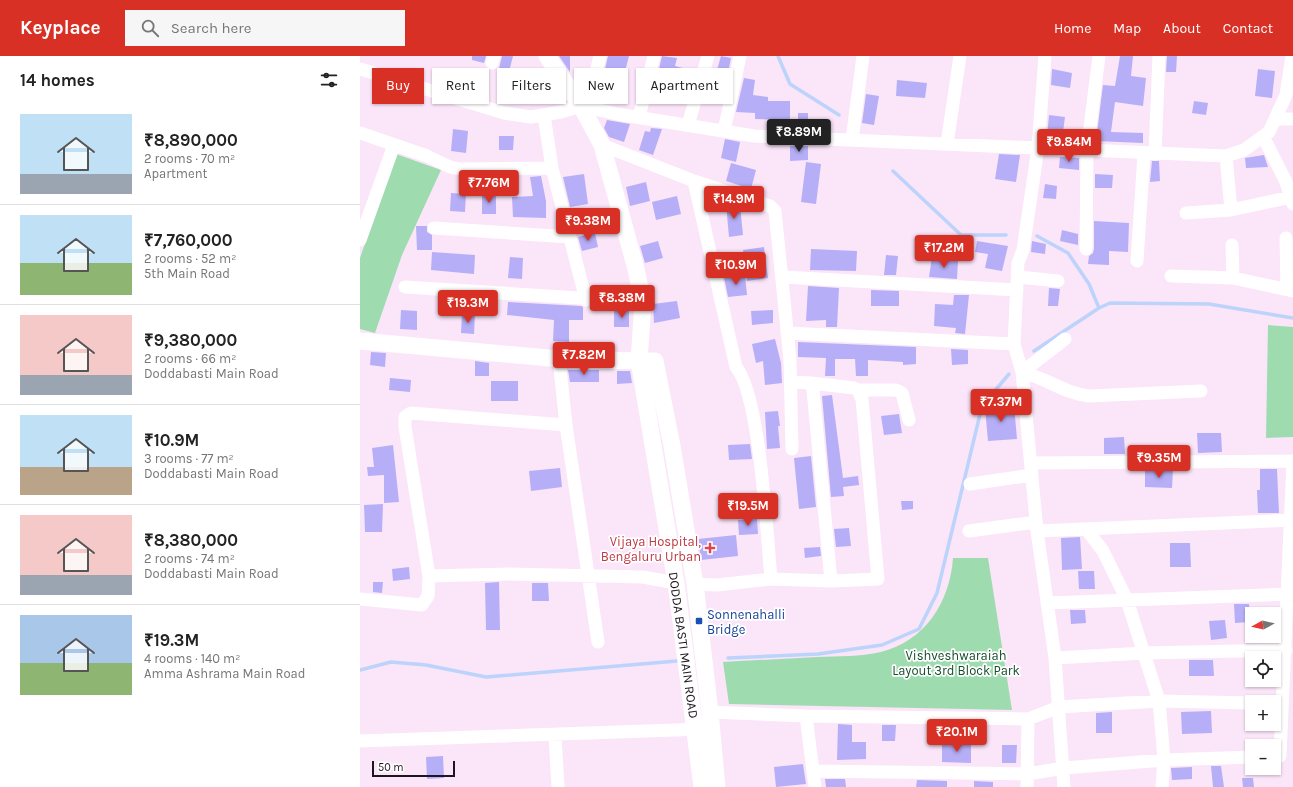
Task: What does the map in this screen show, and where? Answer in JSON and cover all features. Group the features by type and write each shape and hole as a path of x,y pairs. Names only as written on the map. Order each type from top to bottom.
{"street":[{"path":"584,107 600,56"},
{"path":"639,118 654,56"},
{"path":"688,125 708,56"},
{"path":"724,131 740,56"},
{"path":"852,140 863,56"},
{"path":"947,144 960,56"},
{"path":"1045,56 1038,148 1025,238 1018,263 1014,344 1022,372 1037,527 1055,658 1064,768 1064,787"},
{"path":"1086,249 1087,151 1099,56"},
{"path":"1137,261 1150,154 1159,56"},
{"path":"360,69 504,113 532,117 584,107 639,118 754,136 1150,154 1226,156 1244,150 1269,132 1286,95 1292,56"},
{"path":"360,341 559,359 647,361 641,329 643,302 636,269 602,145 584,107 551,59"},
{"path":"544,115 552,168 586,300"},
{"path":"1275,119 1293,119"},
{"path":"360,133 450,167 460,169 552,168"},
{"path":"1186,213 1231,210 1292,200 1286,182 1263,136"},
{"path":"360,240 394,145"},
{"path":"602,145 694,181 770,206 775,211 783,277 791,382 792,449"},
{"path":"1226,156 1231,210"},
{"path":"694,181 736,367 744,376 755,424 771,579"},
{"path":"434,228 570,237"},
{"path":"1171,276 1233,278 1290,290 1286,238"},
{"path":"1232,245 1233,278"},
{"path":"783,277 1017,290"},
{"path":"1018,277 1058,282"},
{"path":"405,287 586,300 643,302"},
{"path":"787,333 1014,344"},
{"path":"1022,372 1065,339"},
{"path":"559,359 566,425 598,642"},
{"name":"DODDA BASTI MAIN ROAD","path":"647,361 676,583 706,723 717,787"},
{"name":"DODDA BASTI MAIN ROAD","path":"647,361 672,446 695,584 704,666 706,723 702,787"},
{"path":"1022,372 1035,375 1055,387 1076,394 1089,396 1201,391"},
{"path":"791,382 854,388 858,390 896,390 902,393 909,420"},
{"path":"810,383 813,390 831,581"},
{"path":"695,584 717,585 771,579 831,581 878,578 862,399 858,390"},
{"path":"360,599 422,605 428,596 429,576 405,427 405,418 410,413 566,425"},
{"path":"970,484 1031,469 1293,461 1288,643 1289,679 1281,698"},
{"path":"969,531 1037,527 1087,530 1292,520"},
{"path":"1087,530 1103,551 1127,600 1159,701 1164,760 1162,787"},
{"path":"429,576 509,574 589,575 643,577 676,583"},
{"path":"1047,603 1290,594"},
{"path":"1055,658 1288,643"},
{"path":"360,741 555,736 806,716 1028,718 1059,707 1159,701 1245,703"},
{"path":"1281,707 1288,719 1282,756"},
{"path":"806,716 815,787"},
{"path":"1027,780 1028,718"},
{"path":"555,736 558,787"},
{"path":"813,771 1027,780 1064,768 1164,760 1245,757"}],"green space":[{"path":"396,154 441,170 402,255 375,333 360,329 360,258"},
{"path":"1268,325 1293,327 1293,437 1266,438"},
{"name":"Vishveshwaraiah Layout 3rd Block Park","path":"953,558 988,558 1012,710 729,704 723,662 865,655 897,647 910,639 922,629 941,604 947,590"}],"building":[{"path":"472,56 486,56 484,63 472,60"},
{"path":"502,56 513,56 510,68 499,68"},
{"path":"559,56 570,56 570,72"},
{"path":"608,56 629,56 626,68 605,68"},
{"path":"662,56 677,58 675,66 683,68 659,68"},
{"path":"721,56 731,58 729,68 718,68"},
{"path":"1120,56 1133,56 1131,76 1146,78 1143,106 1115,102 1111,132 1143,133 1143,143 1096,141 1103,85 1115,86"},
{"path":"1167,56 1177,56 1176,72 1166,72"},
{"path":"1052,69 1072,73 1070,88 1051,85"},
{"path":"1258,69 1275,71 1272,98 1255,96"},
{"path":"744,78 755,80 753,95 768,97 768,101 790,101 790,120 755,119 755,113 736,112"},
{"path":"897,80 927,83 925,98 896,96"},
{"path":"866,94 879,96 874,125 862,123"},
{"path":"1194,101 1208,103 1206,115 1192,113"},
{"path":"798,113 808,113 808,124 798,124"},
{"path":"1049,115 1065,117 1062,139 1047,137"},
{"path":"607,120 630,124 624,142 609,137 604,128"},
{"path":"651,128 662,129 653,155 639,150 645,131 650,132"},
{"path":"453,129 468,131 466,153 451,151"},
{"path":"499,136 514,136 513,150 499,150"},
{"path":"725,139 740,142 736,162 721,158"},
{"path":"790,146 808,146 808,160 790,161"},
{"path":"999,154 1020,155 1016,182 995,179"},
{"path":"1264,155 1268,167 1246,168 1245,158"},
{"path":"1060,157 1079,158 1079,170 1059,168"},
{"path":"1152,161 1159,161 1160,181 1150,182"},
{"path":"806,162 821,164 816,204 801,202"},
{"path":"731,163 756,170 751,189 726,181"},
{"path":"584,174 588,204 570,207 563,177"},
{"path":"1095,174 1113,175 1112,188 1095,188"},
{"path":"541,176 546,201 546,218 513,217 512,197 533,196 530,177"},
{"path":"646,182 650,201 630,206 626,187"},
{"path":"1045,184 1057,186 1056,199 1043,198"},
{"path":"451,193 466,194 465,212 450,211"},
{"path":"482,194 496,194 496,214 482,214"},
{"path":"677,196 681,214 656,220 652,202"},
{"path":"735,203 740,205 743,235 729,237 726,204"},
{"path":"1094,221 1129,223 1128,252 1109,251 1109,265 1088,264 1089,256 1093,253 1094,249"},
{"path":"416,226 427,226 427,232 432,235 432,250 417,250"},
{"path":"1062,230 1078,234 1078,245 1060,241"},
{"path":"595,233 598,247 582,251 578,237"},
{"path":"658,241 663,258 645,263 640,246"},
{"path":"977,241 1008,246 1002,271 985,268 988,254 975,252"},
{"path":"1032,241 1046,244 1045,254 1031,252"},
{"path":"764,247 768,278 747,281 743,250"},
{"path":"811,249 857,251 856,271 810,270"},
{"path":"432,252 475,255 474,274 431,270"},
{"path":"886,255 898,256 896,275 884,275"},
{"path":"510,257 523,258 522,279 508,278"},
{"path":"932,257 958,261 957,279 929,277"},
{"path":"745,275 747,295 728,297 724,277"},
{"path":"808,286 839,288 837,327 826,327 826,320 806,321"},
{"path":"1049,288 1060,289 1058,306 1048,306"},
{"path":"871,290 899,291 899,306 871,306"},
{"path":"954,295 969,295 965,334 955,333 956,328 934,326 935,304 953,305"},
{"path":"677,301 680,318 654,323 653,304"},
{"path":"508,302 581,306 583,307 583,320 569,320 569,342 553,341 554,320 507,315"},
{"path":"401,310 417,311 417,330 400,329"},
{"path":"773,310 773,323 752,325 751,311"},
{"path":"614,311 629,311 629,327 614,327"},
{"path":"462,313 475,314 474,334 461,333"},
{"path":"775,339 781,363 782,383 765,385 763,361 756,363 752,344"},
{"path":"798,342 916,347 916,364 903,365 903,362 868,360 868,376 856,376 855,359 835,359 835,376 825,376 826,358 798,357"},
{"path":"951,349 968,350 968,364 952,365"},
{"path":"371,352 386,353 385,367 370,365"},
{"path":"475,361 489,363 489,376 475,376"},
{"path":"568,370 599,370 599,382 570,382"},
{"path":"617,371 630,371 632,383 617,384"},
{"path":"390,378 411,380 410,392 389,390"},
{"path":"491,381 518,381 518,401 491,401"},
{"path":"832,395 843,478 858,476 859,485 843,487 844,496 831,497 822,396"},
{"path":"1014,405 1017,439 988,441 985,408"},
{"path":"778,411 780,448 767,449 765,412"},
{"path":"899,414 902,433 884,435 881,416"},
{"path":"1197,433 1221,433 1222,452 1198,453"},
{"path":"1124,437 1125,454 1104,454 1104,438"},
{"path":"750,444 752,459 729,460 728,445"},
{"path":"393,445 399,502 384,503 384,475 368,476 367,467 374,467 372,448"},
{"path":"811,456 816,507 799,509 794,458"},
{"path":"560,468 562,487 531,491 529,471"},
{"path":"1260,469 1277,469 1279,513 1258,513 1257,490 1260,490"},
{"path":"1145,470 1173,470 1172,488 1145,487"},
{"path":"901,501 913,501 913,509 902,510"},
{"path":"383,504 382,532 365,532 364,505"},
{"path":"757,519 758,534 739,535 738,520"},
{"path":"849,528 851,546 836,547 834,529"},
{"path":"736,535 738,556 701,560 698,539"},
{"path":"1080,537 1082,569 1062,570 1061,538"},
{"path":"1170,543 1190,543 1191,567 1170,567"},
{"path":"820,547 821,556 805,558 804,548"},
{"path":"409,567 410,579 393,581 392,569"},
{"path":"1078,571 1094,571 1095,589 1079,589"},
{"path":"373,582 383,582 382,593 373,592"},
{"path":"499,582 500,630 486,630 485,583"},
{"path":"532,583 548,583 549,601 532,601"},
{"path":"1234,604 1249,604 1249,607 1245,607 1245,622 1235,623"},
{"path":"1070,610 1085,610 1086,623 1071,624"},
{"path":"1225,620 1227,638 1211,640 1209,621"},
{"path":"1189,660 1213,660 1214,676 1189,676"},
{"path":"1211,711 1212,733 1182,734 1181,712"},
{"path":"1112,712 1112,733 1096,733 1096,713"},
{"path":"838,724 852,725 852,742 866,742 866,759 837,760"},
{"path":"882,725 896,725 895,741 882,741"},
{"path":"942,744 971,744 971,763 942,762"},
{"path":"1002,745 1017,745 1016,763 1002,763"},
{"path":"443,756 444,778 427,779 426,757"},
{"path":"803,764 806,784 776,787 774,767"},
{"path":"1211,766 1221,766 1224,787 1213,787"},
{"path":"1192,767 1192,779 1172,780 1171,768"},
{"path":"1242,778 1253,778 1254,787 1243,787"},
{"path":"825,779 845,779 846,787 826,787"},
{"path":"917,780 947,781 947,787 916,787"},
{"path":"974,781 993,782 993,787 974,787"}],"waterway":[{"path":"778,56 790,84 839,115"},
{"path":"893,171 961,235 1006,235"},
{"path":"1037,236 1068,253 1089,284 1099,308"},
{"path":"1034,351 1099,308 1110,303 1209,304 1293,318"},
{"path":"728,658 818,654 882,645 919,629 937,593 982,406 1009,374"},
{"path":"360,670 391,662 426,665 486,677 677,661"}],"place":[{"name":"Vijaya Hospital, Bengaluru Urban","path":"710,548"},
{"name":"Sonnenahalli Bridge","path":"699,621"}]}
